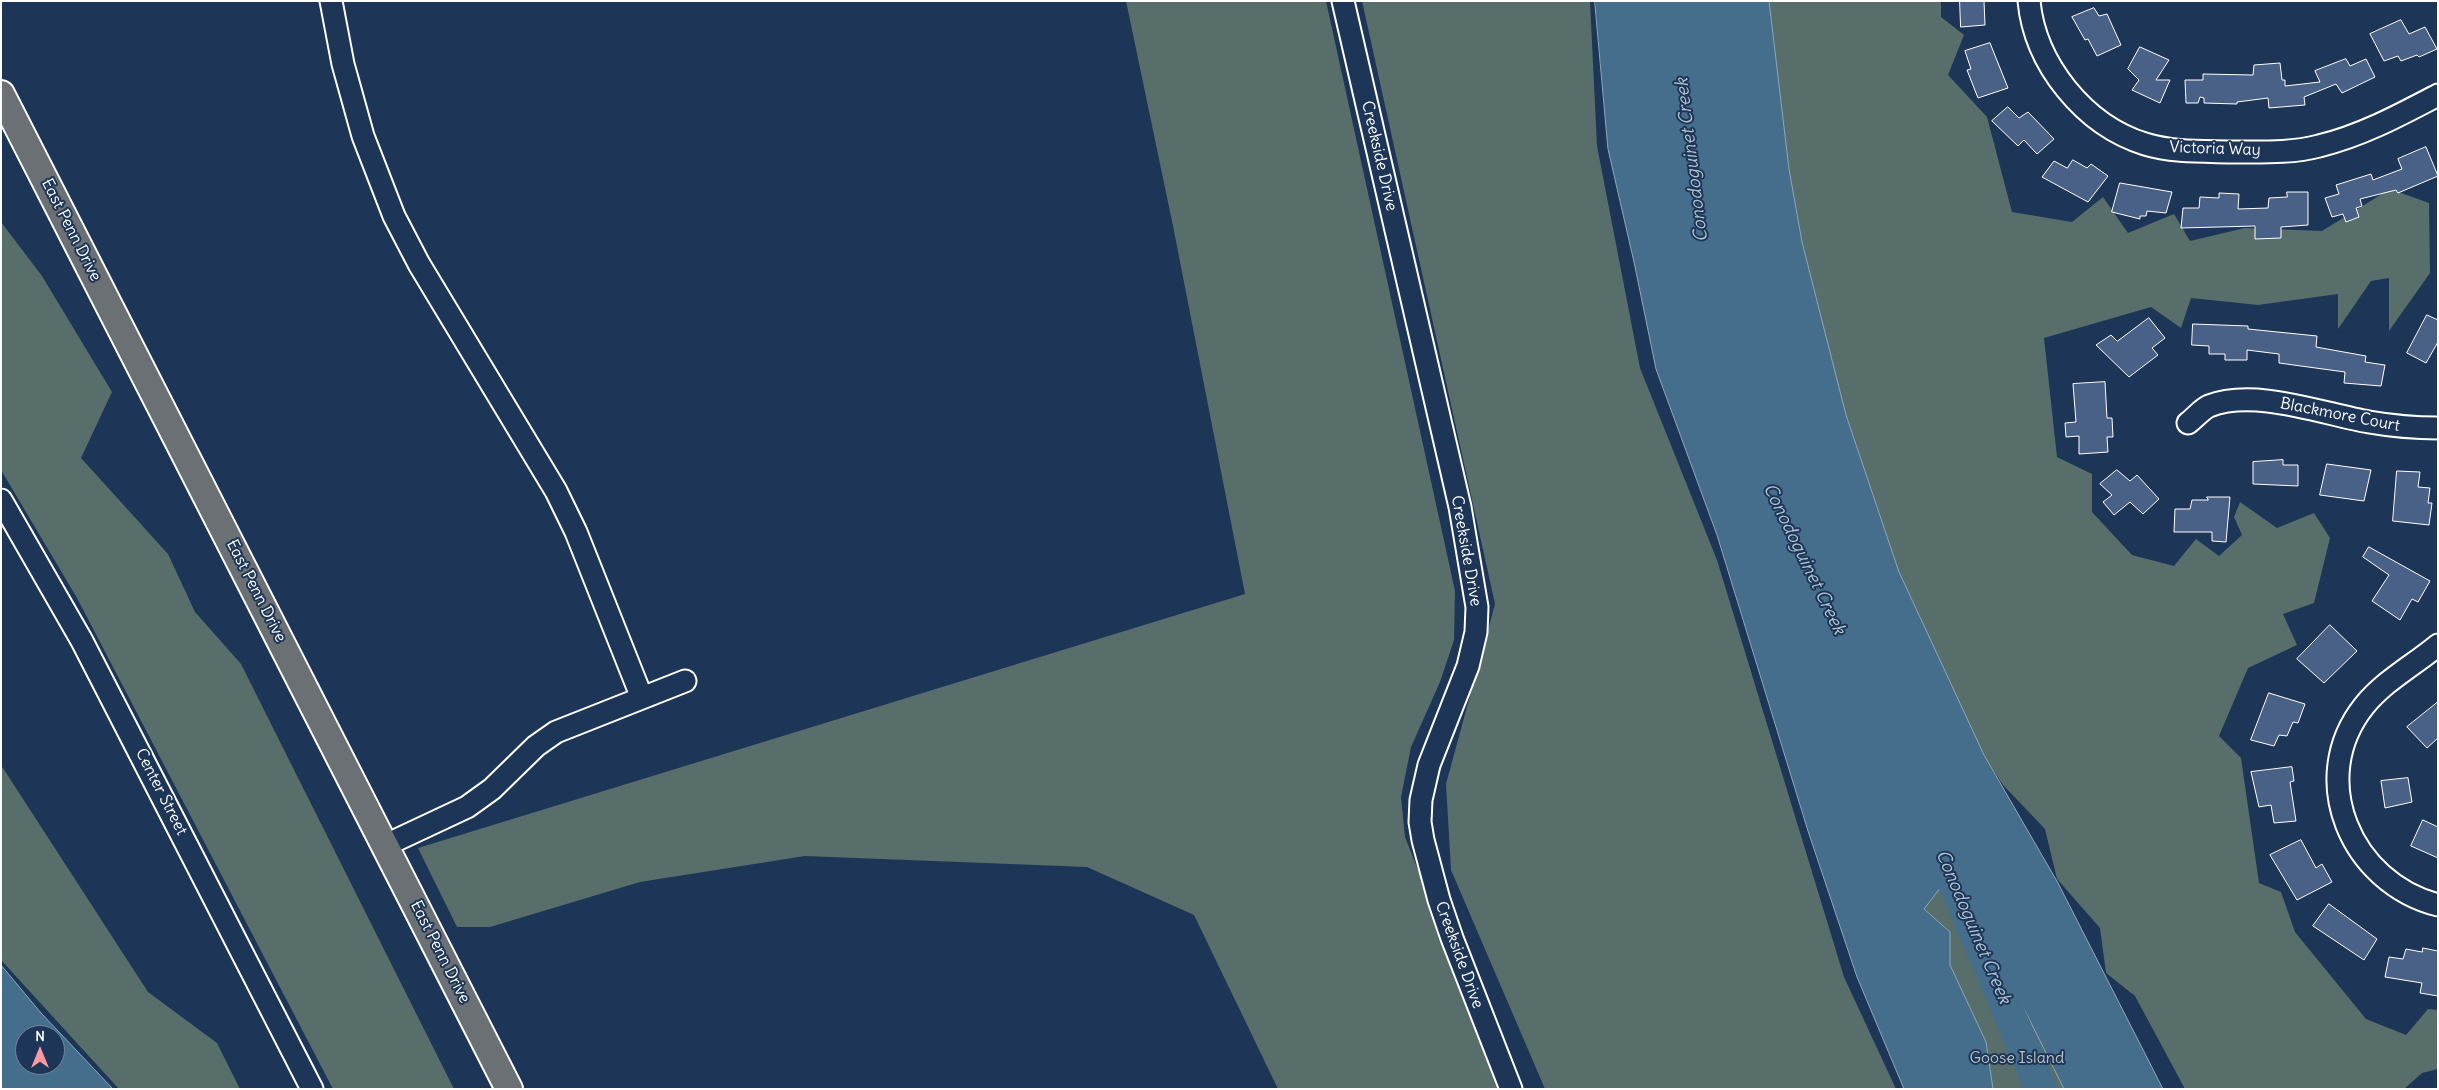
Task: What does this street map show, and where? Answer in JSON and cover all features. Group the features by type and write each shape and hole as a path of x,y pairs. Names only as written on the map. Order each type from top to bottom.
{"main road":[{"name":"East Penn Drive","path":"1,94 509,1089"}],"street":[{"path":"331,1 343,64 363,136 394,216 419,264 556,491 576,532 642,698"},
{"name":"Creekside Drive","path":"1343,1 1460,507 1477,607 1476,632 1468,666 1430,766 1421,800 1420,822 1422,840 1438,900 1511,1089"},
{"name":"Victoria Way","path":"2029,1 2034,30 2045,56 2069,92 2086,110 2110,127 2129,138 2163,148 2188,151 2253,152 2308,149 2358,134 2438,95"},
{"name":"Blackmore Court","path":"2188,423 2208,406 2238,400 2289,404 2367,422 2405,428 2438,428"},
{"name":"Center Street","path":"1,500 82,641 312,1089"},
{"path":"2438,645 2379,691 2364,706 2352,724 2344,744 2339,784 2346,830 2371,866 2405,893 2438,905"},
{"path":"386,845 467,807 492,789 536,746 556,732 685,681"}],"green space":[{"path":"1126,1 1326,1 1455,591 1454,640 1440,682 1411,747 1401,797 1405,837 1505,1089 1278,1089 1194,915 1087,867 805,856 640,882 490,927 457,927 418,848 1245,594 1173,226"},
{"path":"1362,1 1590,1 1597,146 1640,368 1717,560 1844,977 1896,1089 1545,1089 1451,870 1446,784 1495,604"},
{"path":"1769,1 1941,1 1941,17 1964,35 1948,75 1987,117 2012,212 2072,222 2103,197 2128,233 2174,214 2190,241 2245,228 2322,231 2390,189 2429,203 2430,273 2389,331 2389,278 2371,281 2338,329 2338,294 2258,305 2191,298 2181,328 2151,307 2044,338 2057,457 2092,474 2092,512 2132,555 2174,566 2196,539 2219,556 2242,535 2234,517 2240,502 2277,528 2314,513 2330,538 2314,603 2283,614 2297,645 2248,668 2219,736 2241,758 2259,883 2281,892 2295,932 2366,1019 2406,1035 2428,1009 2438,1010 2438,1069 2422,1073 2404,1089 2185,1089 2135,996 2106,973 2100,928 2057,879 2045,829 2003,785 1984,756 1899,572 1846,415 1802,242 1789,169"},
{"path":"1,222 42,276 112,392 81,458 168,554 195,612 241,664 454,1089 333,1089 77,598 1,470"},
{"path":"1,765 148,992 217,1043 240,1089 119,1089 65,1030 65,1025 60,1025 1,960"},
{"name":"Goose Island","path":"1963,886 2064,1089 1993,1089 1986,1042 1950,965 1950,932 1924,909 1941,887"}],"water":[{"path":"1595,1 1769,1 1789,169 1802,242 1846,415 1899,572 1984,755 2058,883 2163,1089 2064,1089 1963,886 1941,887 1924,909 1950,932 1950,965 1986,1042 1993,1089 1904,1089 1857,977 1808,831 1717,535 1656,369 1608,149"},
{"path":"1,965 52,1025 15,1025 15,1075 65,1075 65,1038 113,1089 1,1089"}],"building":[{"path":"1960,1 1984,1 1985,25 1961,27"},
{"path":"2094,8 2099,16 2107,14 2121,45 2097,56 2088,39 2085,40 2072,17"},
{"path":"2401,20 2409,34 2425,27 2437,49 2419,57 2417,55 2401,61 2398,56 2384,61 2370,34"},
{"path":"1990,43 2008,88 1978,98 1967,70 1971,69 1965,51"},
{"path":"2140,47 2169,60 2156,80 2170,80 2160,103 2132,90 2139,80 2128,69"},
{"path":"2346,59 2350,66 2366,59 2375,77 2342,93 2336,84 2304,97 2305,105 2269,108 2268,98 2237,102 2237,104 2204,103 2204,98 2200,97 2198,103 2186,103 2185,80 2203,80 2203,74 2253,75 2254,65 2280,63 2282,80 2285,80 2285,86 2320,82 2315,71"},
{"path":"2008,107 2019,118 2028,112 2054,139 2037,154 2024,140 2018,146 1992,121"},
{"path":"2426,147 2438,176 2398,193 2396,190 2360,199 2362,206 2356,208 2359,217 2346,222 2343,214 2332,217 2325,198 2339,194 2336,185 2371,174 2373,180 2402,169 2398,159"},
{"path":"2073,160 2087,168 2091,164 2108,176 2088,202 2042,177 2054,161 2067,168"},
{"path":"2120,183 2172,192 2166,213 2147,211 2146,216 2140,216 2140,219 2112,212"},
{"path":"2287,192 2308,192 2308,225 2281,227 2281,238 2255,239 2255,226 2181,228 2183,208 2199,208 2200,197 2219,198 2219,193 2239,194 2238,209 2268,208 2269,198 2287,197"},
{"path":"2427,315 2438,320 2438,342 2426,363 2407,353"},
{"path":"2149,318 2165,338 2152,348 2158,355 2129,377 2096,345 2111,335 2117,341"},
{"path":"2193,324 2248,326 2248,329 2317,336 2316,347 2366,356 2365,362 2385,365 2381,386 2344,383 2345,372 2279,363 2279,354 2247,350 2247,360 2225,360 2225,354 2209,354 2209,346 2192,345"},
{"path":"2105,382 2107,418 2112,418 2113,437 2107,437 2108,452 2079,454 2079,436 2066,437 2065,423 2076,422 2073,384"},
{"path":"2283,460 2283,465 2298,465 2298,486 2253,484 2253,462"},
{"path":"2327,464 2371,470 2364,501 2320,495"},
{"path":"2117,470 2130,481 2137,475 2159,499 2143,514 2130,502 2114,515 2103,502 2112,495 2100,484"},
{"path":"2397,471 2420,472 2418,487 2430,488 2428,503 2432,503 2429,525 2393,521"},
{"path":"2207,497 2230,497 2226,542 2212,541 2212,532 2174,532 2175,509 2190,509 2192,500 2208,500"},
{"path":"2369,547 2430,581 2418,602 2412,599 2400,620 2372,601 2389,575 2363,557"},
{"path":"2330,625 2357,651 2324,683 2297,659"},
{"path":"2269,693 2305,704 2298,723 2293,722 2287,736 2279,735 2274,746 2251,740"},
{"path":"2438,702 2438,738 2427,748 2407,727"},
{"path":"2292,767 2294,781 2290,782 2296,821 2274,823 2271,805 2259,807 2251,772"},
{"path":"2408,778 2412,802 2385,808 2381,781"},
{"path":"2423,820 2438,827 2438,858 2411,846"},
{"path":"2301,840 2316,868 2322,864 2332,882 2297,900 2270,855"},
{"path":"2329,904 2377,939 2364,960 2313,926"},
{"path":"2423,948 2438,951 2438,996 2420,993 2422,983 2385,977 2389,957 2403,959 2406,949 2422,952"}],"waterway":[{"name":"Conodoguinet Creek","path":"1939,847 2041,1089"}]}
